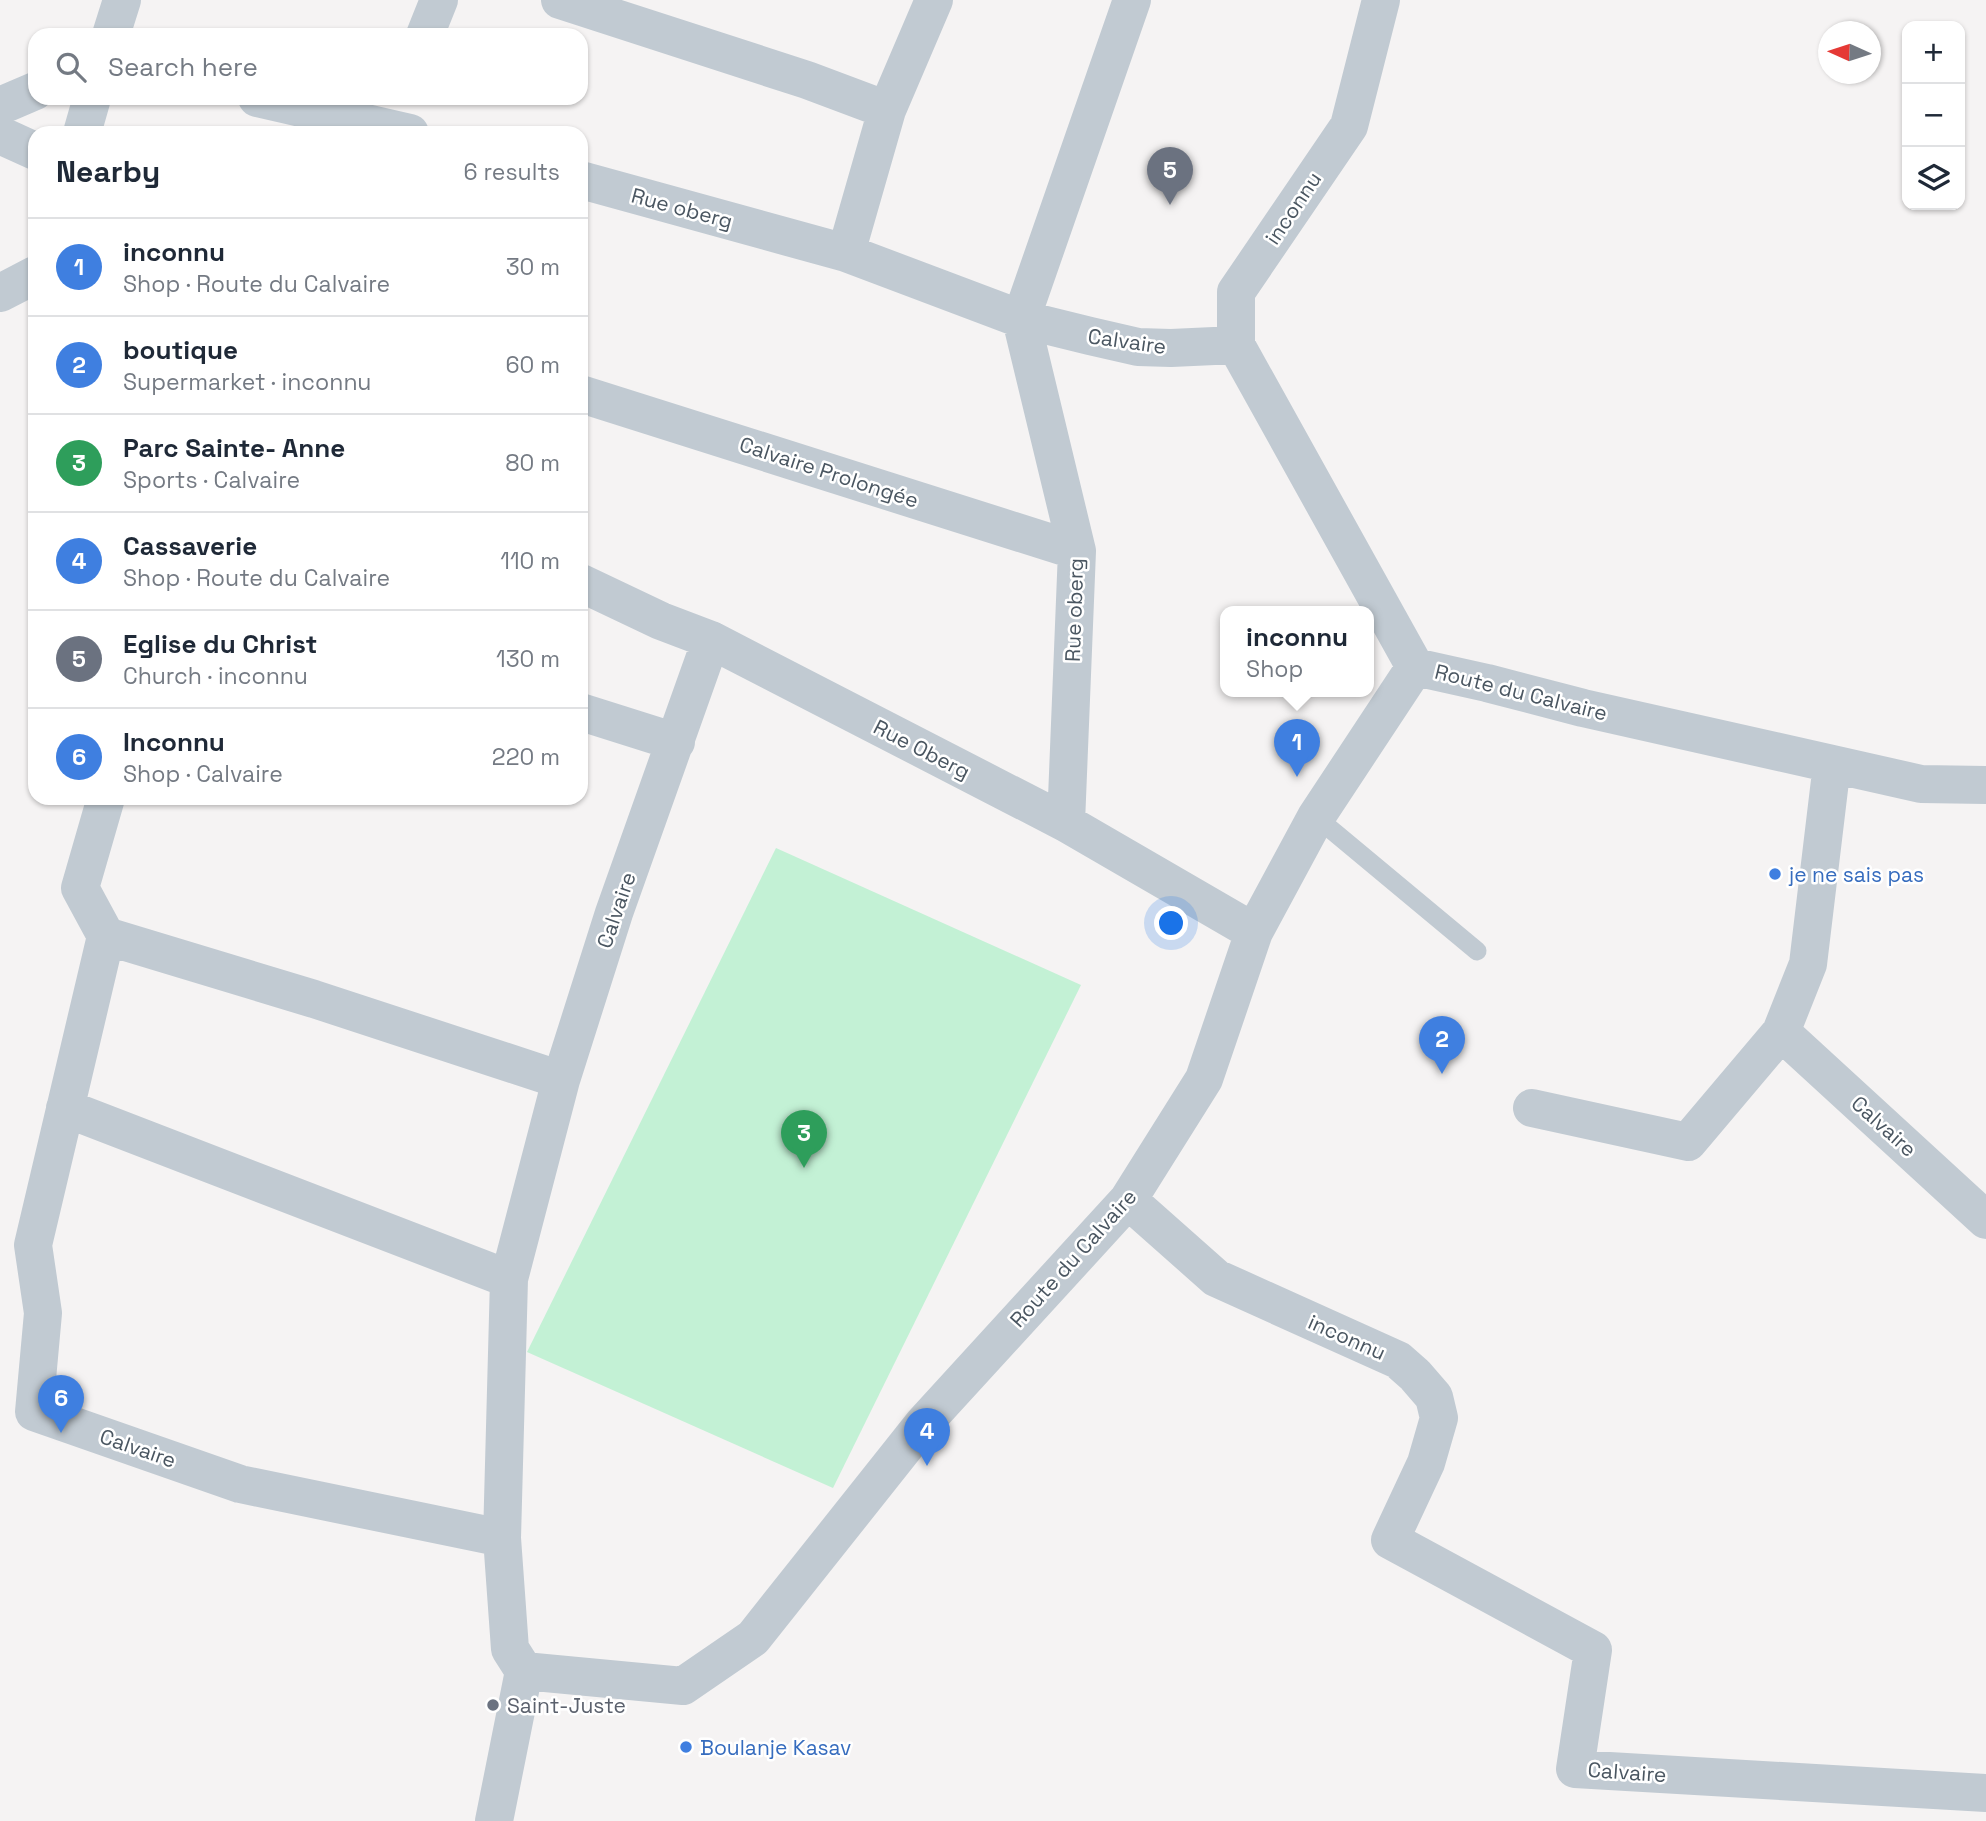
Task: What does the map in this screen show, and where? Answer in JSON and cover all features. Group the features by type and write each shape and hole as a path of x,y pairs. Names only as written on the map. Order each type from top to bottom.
{"street":[{"path":"113,28 122,0"},
{"path":"428,28 439,0"},
{"path":"559,0 807,80 887,110"},
{"path":"846,253 887,110 934,0"},
{"path":"1021,319 1132,0"},
{"name":"inconnu","path":"1381,0 1349,126 1236,292 1236,345 1415,667"},
{"path":"0,106 28,94"},
{"path":"84,126 90,105"},
{"path":"296,105 396,123"},
{"path":"0,135 28,148"},
{"name":"Rue oberg","path":"588,182 846,253 1021,319 1077,551 1066,823"},
{"path":"0,293 28,279"},
{"name":"Calvaire","path":"1021,319 1138,347 1236,345"},
{"name":"Calvaire Prolongée","path":"588,396 1077,551"},
{"name":"Rue Oberg","path":"588,586 661,621 711,640 1066,823 1254,932"},
{"name":"Calvaire","path":"523,1671 510,1648 502,1538 509,1279 561,1080 614,913 711,640"},
{"name":"Route du Calvaire","path":"523,1671 683,1686 753,1638 923,1424 1129,1199 1204,1079 1254,932 1316,817 1415,667 1921,784 1986,785"},
{"path":"588,714 676,742"},
{"path":"1532,1108 1688,1142 1781,1032 1808,964 1832,764"},
{"path":"104,805 80,888 106,936 314,999 561,1080"},
{"name":"Calvaire","path":"106,936 33,1244 43,1313 34,1412 240,1484 502,1538"},
{"name":"Calvaire","path":"1781,1032 1986,1220"},
{"path":"65,1108 509,1279"},
{"name":"inconnu","path":"1129,1199 1216,1278 1398,1360 1434,1397 1440,1418 1429,1452 1390,1541"},
{"name":"Calvaire","path":"1390,1541 1593,1650 1575,1769 1986,1793"},
{"path":"494,1821 523,1671"}],"lane":[{"path":"1316,817 1477,951"}],"green space":[{"path":"776,848 1081,985 833,1488 527,1352"}],"place":[{"name":"Eglise du Christ","path":"1170,205"},
{"name":"inconnu","path":"1297,777"},
{"name":"je ne sais pas","path":"1775,874"},
{"name":"boutique","path":"1442,1074"},
{"name":"Parc Sainte- Anne","path":"804,1168"},
{"name":"Inconnu","path":"61,1433"},
{"name":"Cassaverie","path":"927,1466"},
{"name":"Saint-Juste","path":"493,1705"},
{"name":"Boulanje Kasav","path":"686,1747"}]}
